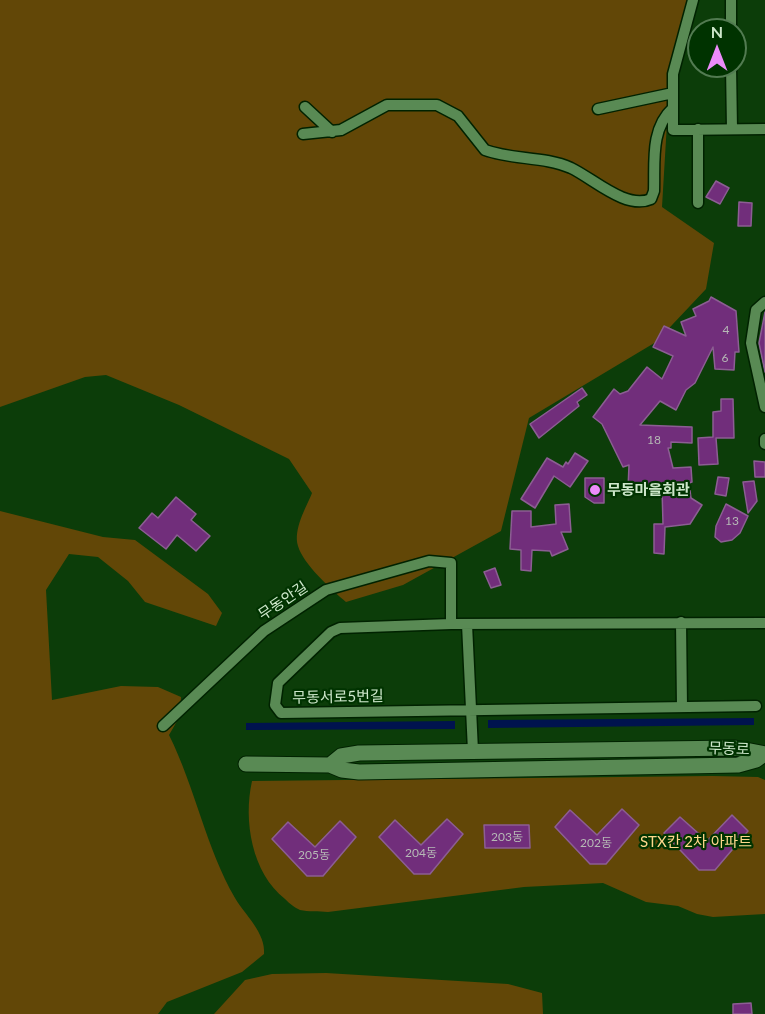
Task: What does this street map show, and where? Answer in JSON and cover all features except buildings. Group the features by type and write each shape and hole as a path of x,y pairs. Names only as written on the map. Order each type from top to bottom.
{"main road":[{"name":"무동로","path":"246,764 330,765 342,770 359,772 738,765 756,760 765,750 761,744 735,748 359,753 341,756 330,765"},
{"path":"738,765 759,767 765,771"}],"street":[{"path":"693,0 673,74 673,130 765,129"},
{"path":"731,0 731,18"},
{"path":"731,78 732,129"},
{"path":"598,109 673,93"},
{"path":"303,134 332,132 349,127 387,105 437,105 458,116 485,150 562,165 628,200 645,202 651,199 654,191 657,131 662,118 673,108"},
{"path":"305,107 332,132"},
{"path":"698,129 698,203"},
{"path":"765,302 756,310 751,343 765,407"},
{"path":"765,439 765,444"},
{"name":"무동안길","path":"163,726 264,631 326,590 429,561 450,563 451,624"},
{"path":"681,622 682,707"},
{"name":"무동서로5번길","path":"756,706 281,713 275,705 278,683 331,632 340,628 451,624 765,623"},
{"path":"466,624 473,752"}],"green space":[{"path":"0,0 689,0 668,106 662,207 714,243 706,289 656,342 529,418 501,531 403,585 346,602 306,561 298,546 297,533 312,493 289,459 179,405 106,375 85,377 0,407"},
{"path":"0,511 103,537 135,540 208,594 222,613 216,626 145,602 128,581 98,557 69,554 46,590 52,700 121,686 158,687 181,697 180,716 169,735 225,879 235,898 254,924 264,946 264,954 242,972 167,1002 158,1014 0,1014"},
{"name":"STX칸 2차 아파트","path":"758,777 765,780 765,914 713,917 697,914 678,906 646,902 603,883 524,887 328,912 303,911 287,901 265,875 258,861 250,829 249,796 252,781"},
{"path":"326,973 508,984 542,993 543,1014 214,1014 245,980 272,974"}],"shaded area":[{"path":"754,718 754,725 488,728 488,720"},
{"path":"455,721 455,729 246,730 246,723"}],"place":[{"name":"무동마을회관","path":"595,490"}]}
